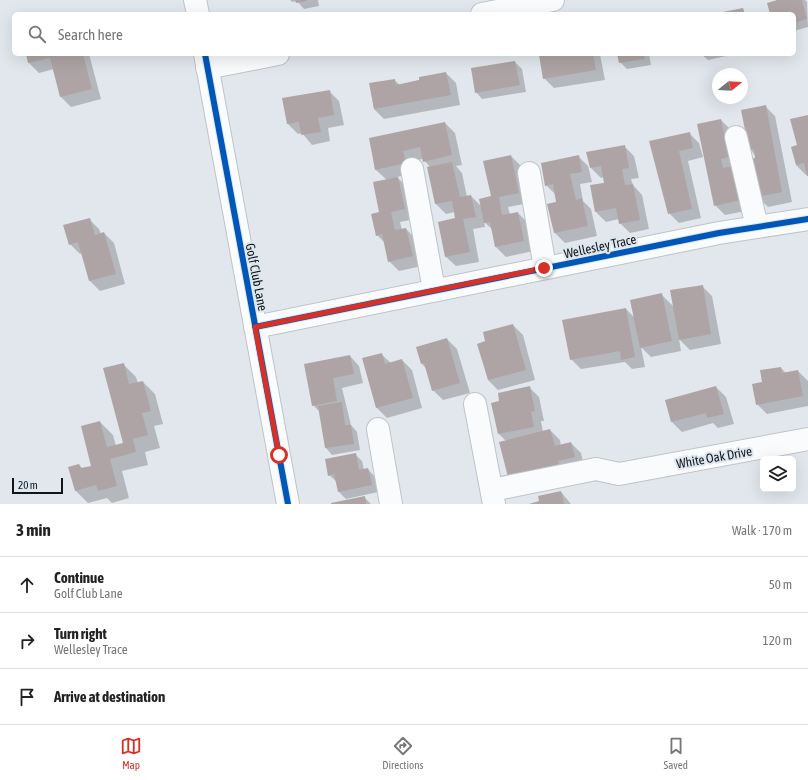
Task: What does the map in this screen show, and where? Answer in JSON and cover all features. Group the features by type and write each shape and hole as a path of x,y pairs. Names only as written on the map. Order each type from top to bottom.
{"street":[{"path":"195,0 198,12"},
{"path":"492,12 553,0"},
{"path":"206,61 257,56"},
{"name":"Golf Club Lane","path":"206,61 288,504"},
{"path":"736,137 757,227"},
{"path":"412,170 434,290"},
{"path":"529,173 544,268"},
{"name":"Wellesley Trace","path":"255,327 719,233 808,219"},
{"path":"475,404 493,497"},
{"path":"378,429 391,504"},
{"name":"White Oak Drive","path":"493,497 596,469 619,474 808,439"}],"building":[{"path":"295,0 306,0 307,1 296,3"},
{"path":"777,0 802,0 807,19 796,22 796,12 769,12 767,3"},
{"path":"743,8 744,12 723,12"},
{"path":"26,56 84,56 92,89 60,97 50,58 28,63"},
{"path":"539,56 593,56 596,70 543,79"},
{"path":"617,56 644,56 645,59 619,63"},
{"path":"515,61 520,85 475,93 471,68"},
{"path":"446,72 451,95 374,109 369,83 395,79 396,85 419,80 419,77"},
{"path":"330,90 334,115 318,118 321,132 301,135 299,122 287,124 282,98"},
{"path":"766,105 782,192 757,197 750,159 755,158 754,149 749,150 741,110"},
{"path":"808,115 807,176 804,163 796,165 791,147 797,145 790,119"},
{"path":"721,119 729,157 721,159 723,168 734,166 741,200 714,206 697,124"},
{"path":"445,122 452,155 423,162 420,147 403,151 406,163 375,170 369,138"},
{"path":"690,132 693,148 679,151 692,209 668,214 649,141"},
{"path":"625,145 629,168 622,169 625,185 633,184 640,220 619,224 616,208 595,212 590,185 604,183 601,166 590,168 586,152"},
{"path":"511,155 519,193 499,197 502,215 518,212 524,241 495,247 490,222 484,223 479,199 491,196 483,161"},
{"path":"579,155 582,172 570,174 576,200 582,198 588,226 554,233 547,204 556,202 553,184 545,186 541,163"},
{"path":"452,162 460,197 471,195 476,217 463,219 470,252 445,257 438,222 455,218 452,201 435,204 427,167"},
{"path":"398,177 405,209 391,212 395,230 406,228 413,256 388,262 382,234 376,236 371,214 379,212 373,182"},
{"path":"90,218 95,235 104,232 116,274 89,281 78,242 69,245 63,225"},
{"path":"703,285 711,334 679,340 670,290"},
{"path":"662,293 672,341 640,348 630,300"},
{"path":"626,308 635,357 621,360 620,351 570,360 562,320"},
{"path":"513,324 526,370 488,380 477,344 485,341 483,332"},
{"path":"447,338 460,383 432,391 424,363 421,364 416,347"},
{"path":"382,353 385,364 402,359 413,398 376,408 362,358"},
{"path":"350,355 354,374 333,378 337,401 312,406 304,364"},
{"path":"124,363 129,384 143,381 151,411 142,413 148,435 133,439 136,452 110,459 117,486 98,491 96,485 75,491 68,467 79,464 81,468 91,466 81,426 100,421 107,447 123,443 103,368"},
{"path":"781,367 782,373 798,370 803,396 756,405 752,384 762,382 760,370"},
{"path":"530,386 535,411 531,412 534,427 498,434 491,403 499,401 498,393"},
{"path":"716,386 724,414 707,418 706,413 671,422 665,400"},
{"path":"342,402 345,425 351,425 354,444 325,448 318,406"},
{"path":"550,429 555,446 571,442 575,457 558,461 559,464 508,477 499,442"},
{"path":"356,453 359,470 368,468 372,485 338,492 334,474 328,476 325,459"},
{"path":"561,491 564,504 529,504 539,501 538,496"},
{"path":"365,496 366,504 331,504 331,503"}],"cycle path":[{"path":"205,56 288,504"},
{"path":"255,327 719,233 808,219"}],"route":[{"path":"279,455 255,327 544,268"}]}
